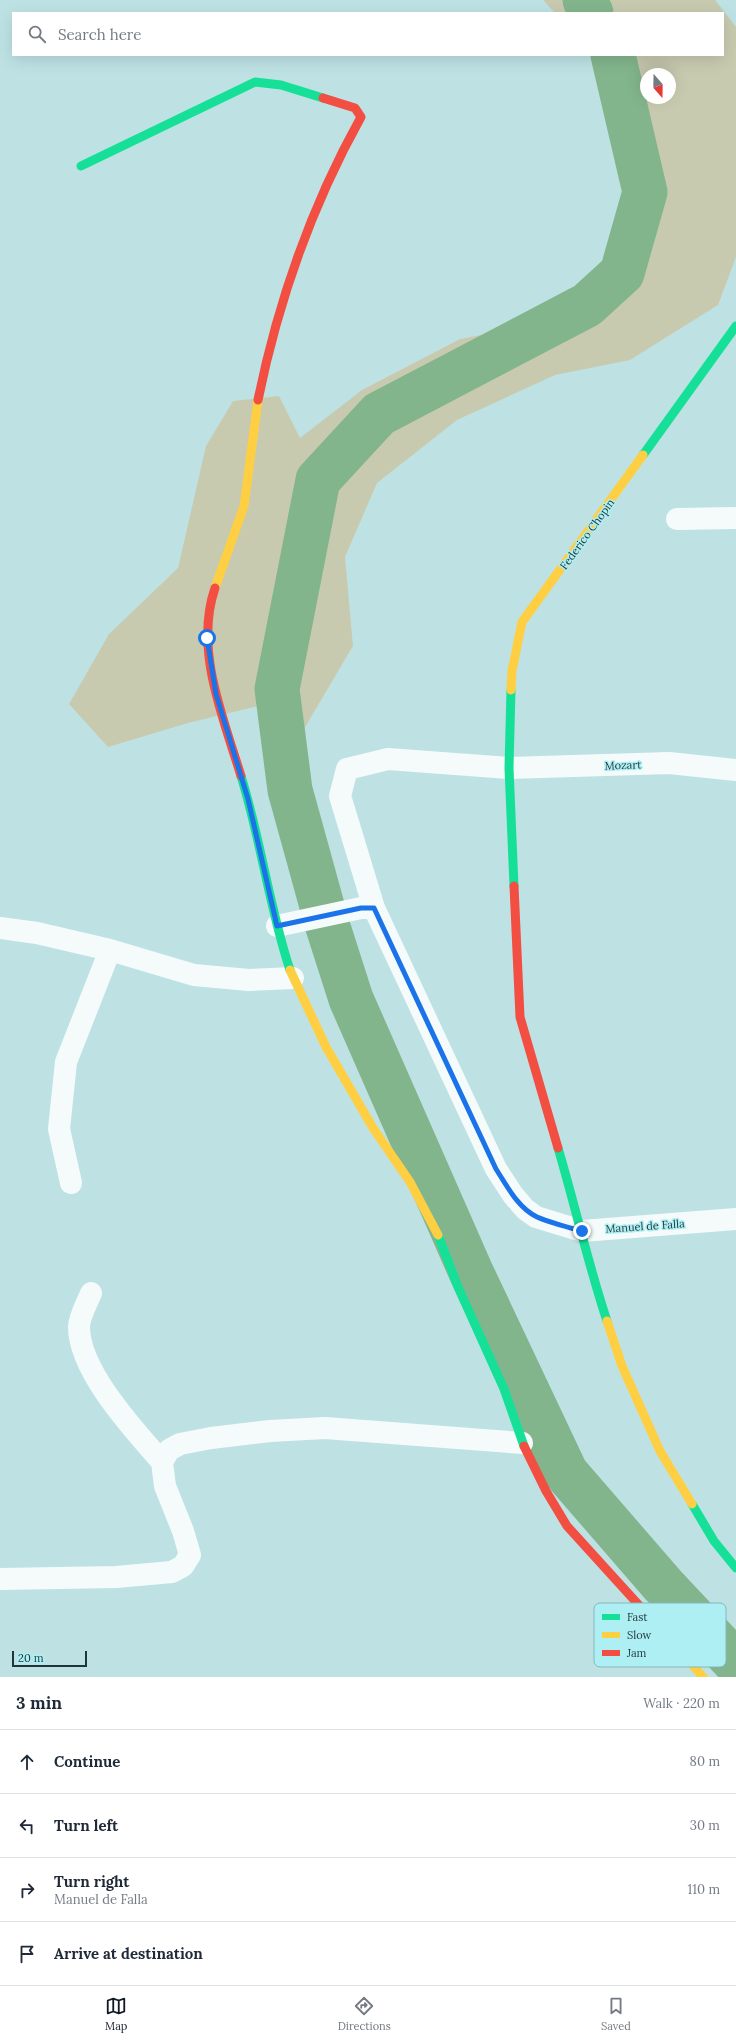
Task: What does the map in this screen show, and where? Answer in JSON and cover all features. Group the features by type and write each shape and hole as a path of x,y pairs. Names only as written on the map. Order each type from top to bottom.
{"street":[{"path":"81,166 248,84 255,82 281,85 345,104 355,108 361,117 341,153 309,226 268,350 254,416 244,506 209,606 207,638 216,694 287,924 293,978 326,1047 373,1128 410,1182 435,1228 458,1288 504,1389 522,1443 546,1491 567,1526 637,1603"},
{"name":"Federico Chopin","path":"736,326 522,622 512,671 509,768 520,1017 582,1231 593,1278 622,1366 660,1451 714,1541 736,1568"},
{"path":"677,519 736,518"},
{"name":"Mozart","path":"368,908 340,796 347,769 388,759 509,768 669,763 736,770"},
{"path":"287,924 368,908"},
{"name":"Manuel de Falla","path":"368,908 496,1169 513,1195 525,1209 536,1217 582,1231 736,1219"},
{"path":"0,928 37,933 110,950 194,975 249,980 293,978"},
{"path":"71,1183 59,1129 66,1062 110,950"},
{"path":"0,1579 116,1577 172,1572 183,1566 190,1555 183,1531 165,1486 162,1462 136,1432 95,1378 82,1348 79,1326 91,1293"},
{"path":"162,1462 169,1450 180,1444 212,1438 278,1430 325,1428 522,1443"},
{"path":"695,1667 704,1677"}],"green space":[{"path":"543,0 715,0 736,27 736,257 718,305 630,360 555,375 457,420 377,483 345,557 353,646 301,734 281,726 271,703 188,723 108,747 69,704 109,634 178,568 206,446 233,401 279,396 300,438 362,390 460,339 586,315 652,249 655,172 629,78 599,56 724,56 724,12 554,12"}],"waterway":[{"path":"585,0 591,12"},
{"path":"613,56 645,192 622,273 587,305 379,414 318,480 277,689 290,790 327,924 351,999 471,1272 566,1473 680,1603"},
{"path":"726,1652 736,1663"}],"traffic: fast":[{"path":"81,166 255,82 281,85 323,98"},
{"path":"643,455 736,326"},
{"path":"511,690 509,768 514,886"},
{"path":"241,776 254,824 276,922 290,970"},
{"path":"558,1148 607,1321"},
{"path":"438,1235 458,1287 504,1389 524,1446"},
{"path":"692,1504 714,1541 736,1568"}],"traffic: slow":[{"path":"215,588 244,506 258,400"},
{"path":"511,690 512,671 522,622 643,455"},
{"path":"290,970 326,1047 373,1128 410,1182 438,1235"},
{"path":"607,1321 622,1366 660,1451 692,1504"},
{"path":"694,1667 703,1677"}],"traffic: jam":[{"path":"258,400 266,363 286,291 312,219 343,150 361,117 355,108 323,98"},
{"path":"215,588 209,611 209,659 219,707 241,776"},
{"path":"514,886 520,1017 558,1148"},
{"path":"524,1446 546,1491 567,1526 637,1603"}],"route":[{"path":"207,638 216,694 248,799 277,926 298,923 361,908 374,908 496,1169 513,1195 525,1209 536,1217 582,1231"}]}
